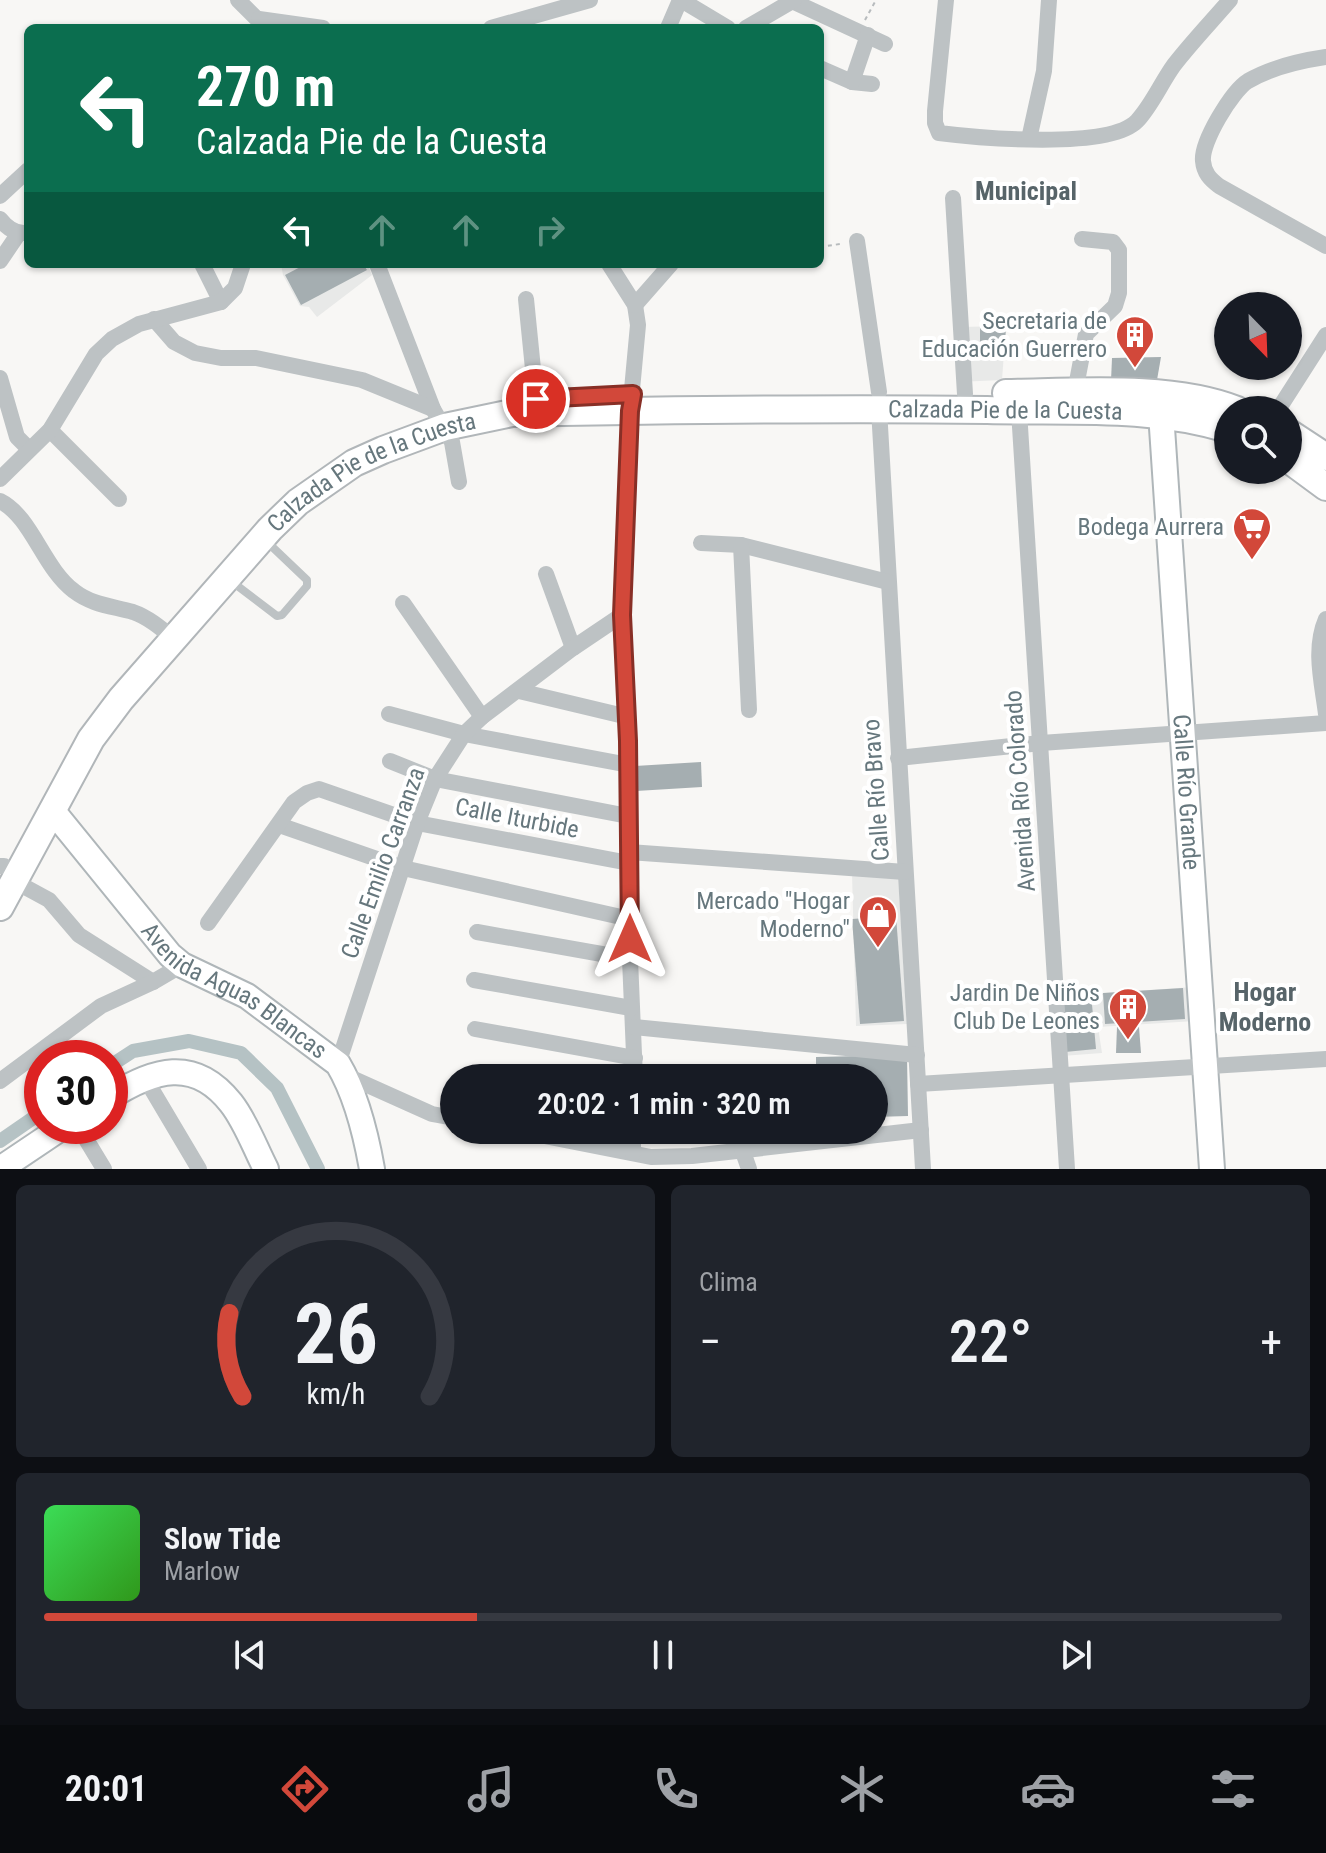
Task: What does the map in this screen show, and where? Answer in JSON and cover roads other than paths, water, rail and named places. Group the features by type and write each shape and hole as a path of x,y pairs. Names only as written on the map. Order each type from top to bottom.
{"main road":[{"name":"Calzada Pie de la Cuesta","path":"5,872 52,810 91,739 168,633 248,547 298,502 354,463 383,450 438,417 468,407 536,399 631,402 879,400 965,394 1075,392 1159,394 1214,404"},
{"name":"Calzada Pie de la Cuesta","path":"879,400 1019,411 1161,413 1214,425"},
{"name":"Calzada Pie de la Cuesta","path":"438,417 631,402"},
{"path":"1302,441 1326,457"},
{"path":"1302,469 1326,487"},
{"name":"Calzada Pie de la Cuesta","path":"0,907 5,872 78,729 107,688 227,578 248,547"}],"street":[{"path":"238,0 263,24"},
{"path":"670,24 681,0 721,24"},
{"path":"753,24 793,0 885,44"},
{"path":"946,0 935,111 939,133 1029,139 1105,137 1136,122 1174,65 1230,0"},
{"path":"1029,139 1044,71 1049,0"},
{"path":"501,24 547,6 583,1"},
{"path":"852,82 864,33"},
{"path":"1326,57 1297,61 1247,82 1232,94 1203,152 1207,176 1219,186 1326,246"},
{"path":"824,70 852,82 872,84"},
{"path":"0,196 24,174"},
{"path":"953,198 965,394"},
{"path":"0,219 9,229 24,233 0,261"},
{"path":"1075,392 1086,334 1115,306 1119,293 1119,250 1113,242 1082,239"},
{"name":"Calle Río Bravo","path":"857,241 879,400 923,1169"},
{"path":"204,268 221,302"},
{"path":"0,479 23,443 50,430 96,354 112,339 139,324 221,302 235,288 242,268"},
{"path":"379,268 438,417 452,442 459,482"},
{"path":"612,268 635,305 638,325 631,402 622,615 628,717 630,959 635,1064"},
{"path":"635,305 667,268"},
{"path":"526,299 536,399"},
{"path":"154,319 174,342 195,353 221,358 256,358 362,380 438,417"},
{"path":"1287,396 1326,335"},
{"path":"0,378 23,443"},
{"name":"Avenida Río Colorado","path":"1019,411 1067,1169"},
{"name":"Calle Río Grande","path":"1161,413 1212,1169"},
{"path":"50,430 119,499"},
{"path":"0,435 23,443"},
{"path":"0,501 12,507 56,575 75,592 100,605 135,612 168,633"},
{"path":"701,543 741,545 888,582"},
{"path":"741,545 749,710"},
{"path":"546,574 573,648"},
{"path":"403,603 482,717"},
{"name":"Calle Emilio Carranza","path":"342,1070 417,823 435,779 464,734 482,717 622,615"},
{"path":"1326,619 1321,631 1319,655 1326,714"},
{"path":"519,691 628,717"},
{"path":"389,714 464,734 629,765"},
{"path":"898,758 1041,743 1326,723"},
{"path":"390,761 435,779 628,816"},
{"name":"Calle Iturbide","path":"279,825 294,802 319,789 417,823 629,858 905,872"},
{"name":"Avenida Aguas Blancas","path":"52,810 170,955 182,965 247,996 342,1070 440,1115"},
{"path":"208,923 279,825 403,868 630,919"},
{"path":"5,872 49,900 79,935 153,982"},
{"path":"477,932 630,959"},
{"path":"0,1081 101,1006 182,965"},
{"path":"474,980 631,1008"},
{"path":"634,1027 917,1055"},
{"path":"475,1029 635,1058"},
{"path":"918,1084 1326,1059"},
{"path":"342,1070 372,1169"},
{"path":"128,1087 159,1072 178,1072 197,1077 218,1090 232,1104 266,1169"},
{"path":"145,1078 199,1169"},
{"path":"586,1144 633,1153 650,1163 742,1149 921,1130"},
{"path":"0,1169 37,1144"},
{"path":"89,1144 104,1169"},
{"path":"633,1144 633,1153"},
{"path":"742,1149 749,1169"}],"lane":[{"path":"227,578 277,616 282,615 307,586 307,580 248,547"}],"waterway":[{"path":"128,1054 189,1041 241,1053 277,1088 318,1169"},
{"path":"0,1141 24,1124"}],"place":[{"name":"Secretaria de Educación Guerrero","path":"1135,369"},
{"name":"Bodega Aurrera","path":"1252,561"},
{"name":"Mercado \"Hogar Moderno\"","path":"878,949"},
{"name":"Jardin De Niños Club De Leones","path":"1128,1041"}],"district":[{"name":"Municipal","path":"1026,191"},
{"name":"Hogar Moderno","path":"1265,1007"}]}
